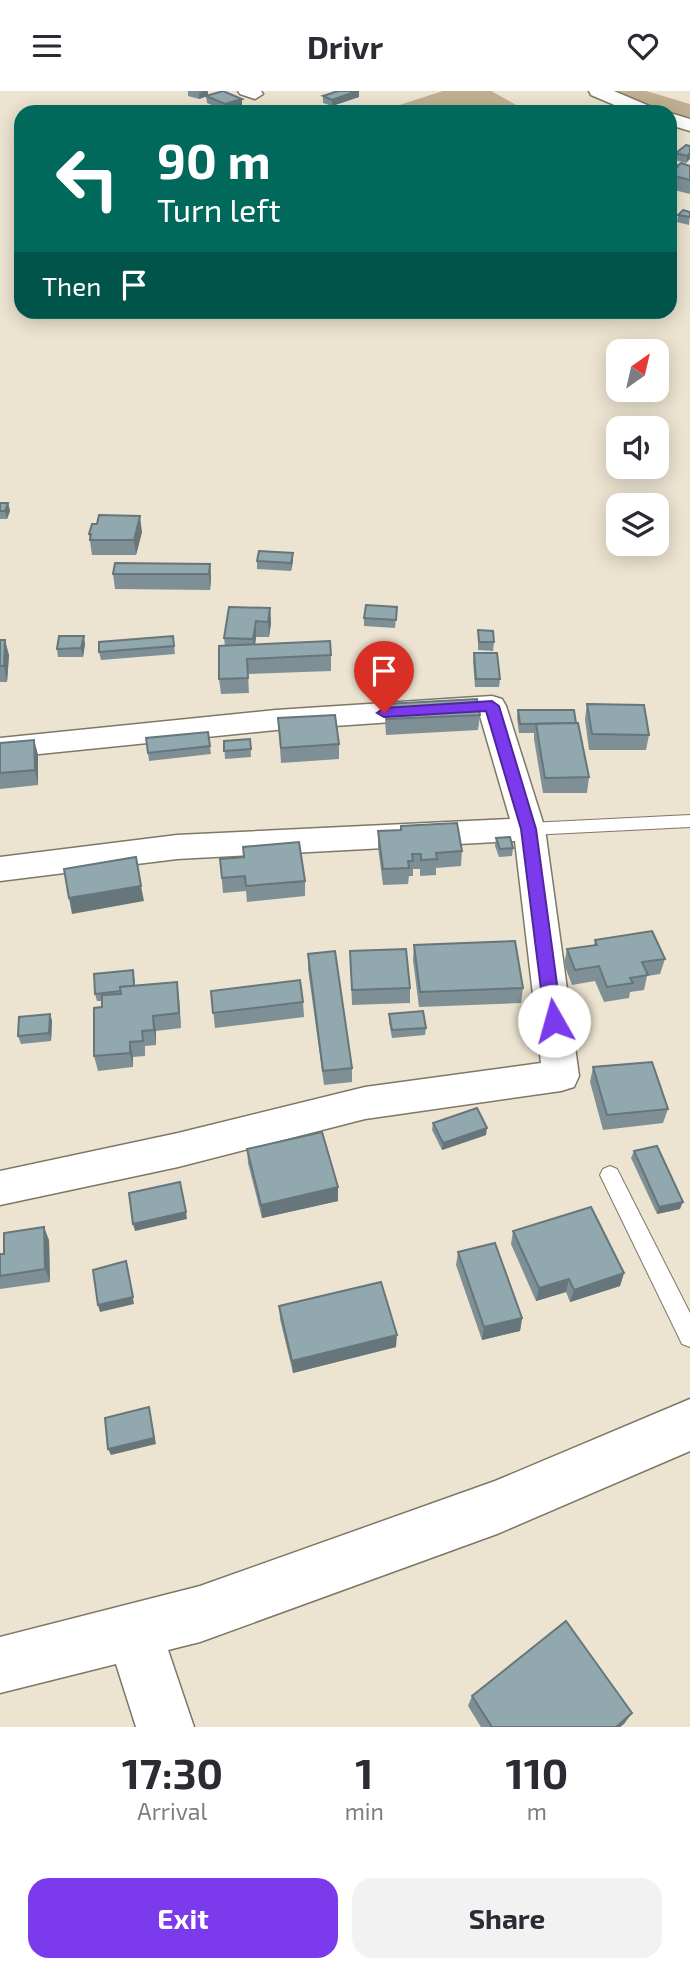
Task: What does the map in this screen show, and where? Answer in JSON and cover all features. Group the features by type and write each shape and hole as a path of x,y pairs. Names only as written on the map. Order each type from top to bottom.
{"street":[{"path":"598,91 631,105"},
{"path":"0,748 276,720 492,706 529,829 561,1076 365,1103 178,1150 0,1188"},
{"path":"0,869 177,847 529,829"},
{"path":"0,1665 200,1614 497,1507 690,1426"},
{"path":"134,1632 165,1727"}],"lane":[{"path":"529,829 690,821"},
{"path":"610,1175 690,1336"}],"shaded area":[{"path":"443,91 491,91 516,105 399,105"},
{"path":"607,91 646,91 690,104 690,121 677,118 677,105 640,105"}],"building":[{"path":"223,91 242,99 225,104 206,96"},
{"path":"338,91 357,91 332,100 323,96"},
{"path":"686,145 690,146 687,156 677,152"},
{"path":"681,163 690,166 690,180 677,177 677,166"},
{"path":"683,210 690,212 690,217 678,215"},
{"path":"0,503 8,503 5,511 0,511"},
{"path":"99,515 140,516 134,540 90,540 92,524 97,524"},
{"path":"259,551 293,553 291,563 257,561"},
{"path":"115,563 210,564 209,574 113,574"},
{"path":"366,605 397,607 396,620 364,618"},
{"path":"229,607 270,608 268,622 256,621 253,639 224,638"},
{"path":"478,630 493,631 494,642 479,642"},
{"path":"59,636 84,636 81,648 57,649"},
{"path":"173,636 174,646 99,652 99,642"},
{"path":"0,640 5,640 4,666 0,666"},
{"path":"330,641 331,655 247,659 248,678 219,679 219,646"},
{"path":"474,653 497,653 500,679 476,679"},
{"path":"477,699 480,715 387,719 385,704"},
{"path":"587,704 644,705 649,735 592,734"},
{"path":"518,710 574,710 576,723 520,724"},
{"path":"335,715 339,744 281,748 278,718"},
{"path":"578,723 589,777 545,778 536,724"},
{"path":"208,732 210,746 148,753 146,738"},
{"path":"250,739 251,749 224,751 224,741"},
{"path":"34,740 35,770 0,773 0,743"},
{"path":"457,823 462,851 436,853 437,859 421,860 421,854 412,854 413,861 408,861 409,868 383,869 378,831 401,830 401,826"},
{"path":"510,837 513,848 500,849 496,838"},
{"path":"299,842 305,881 246,886 245,876 222,878 220,859 244,857 243,847"},
{"path":"136,857 141,886 69,898 64,869"},
{"path":"652,931 665,959 642,962 648,975 630,978 633,983 607,987 599,966 575,970 567,949 597,945 595,940"},
{"path":"515,941 523,988 420,992 414,945"},
{"path":"406,949 410,988 352,990 350,951"},
{"path":"335,951 352,1068 323,1071 308,954"},
{"path":"133,970 134,986 120,987 121,991 95,994 94,974"},
{"path":"300,980 303,1002 213,1013 211,991"},
{"path":"177,982 179,1013 153,1016 154,1030 142,1031 143,1041 130,1042 130,1053 94,1056 94,1008 102,1007 102,995 121,994 120,987"},
{"path":"423,1011 426,1028 392,1030 389,1014"},
{"path":"50,1014 49,1033 18,1036 19,1017"},
{"path":"652,1062 668,1109 607,1115 593,1067"},
{"path":"477,1108 487,1128 443,1143 433,1123"},
{"path":"322,1132 338,1187 261,1205 247,1149"},
{"path":"657,1146 683,1202 659,1207 634,1151"},
{"path":"180,1182 186,1212 133,1224 129,1193"},
{"path":"591,1207 624,1273 574,1290 569,1279 539,1288 513,1231"},
{"path":"44,1227 45,1269 0,1276 4,1233"},
{"path":"495,1243 522,1318 484,1327 458,1252"},
{"path":"126,1261 133,1297 98,1305 93,1270"},
{"path":"381,1282 397,1335 292,1361 279,1306"},
{"path":"149,1407 154,1438 108,1449 105,1418"},
{"path":"566,1621 632,1713 616,1727 492,1727 472,1696"}],"route":[{"path":"384,713 492,706 529,829 554,1021"}]}
